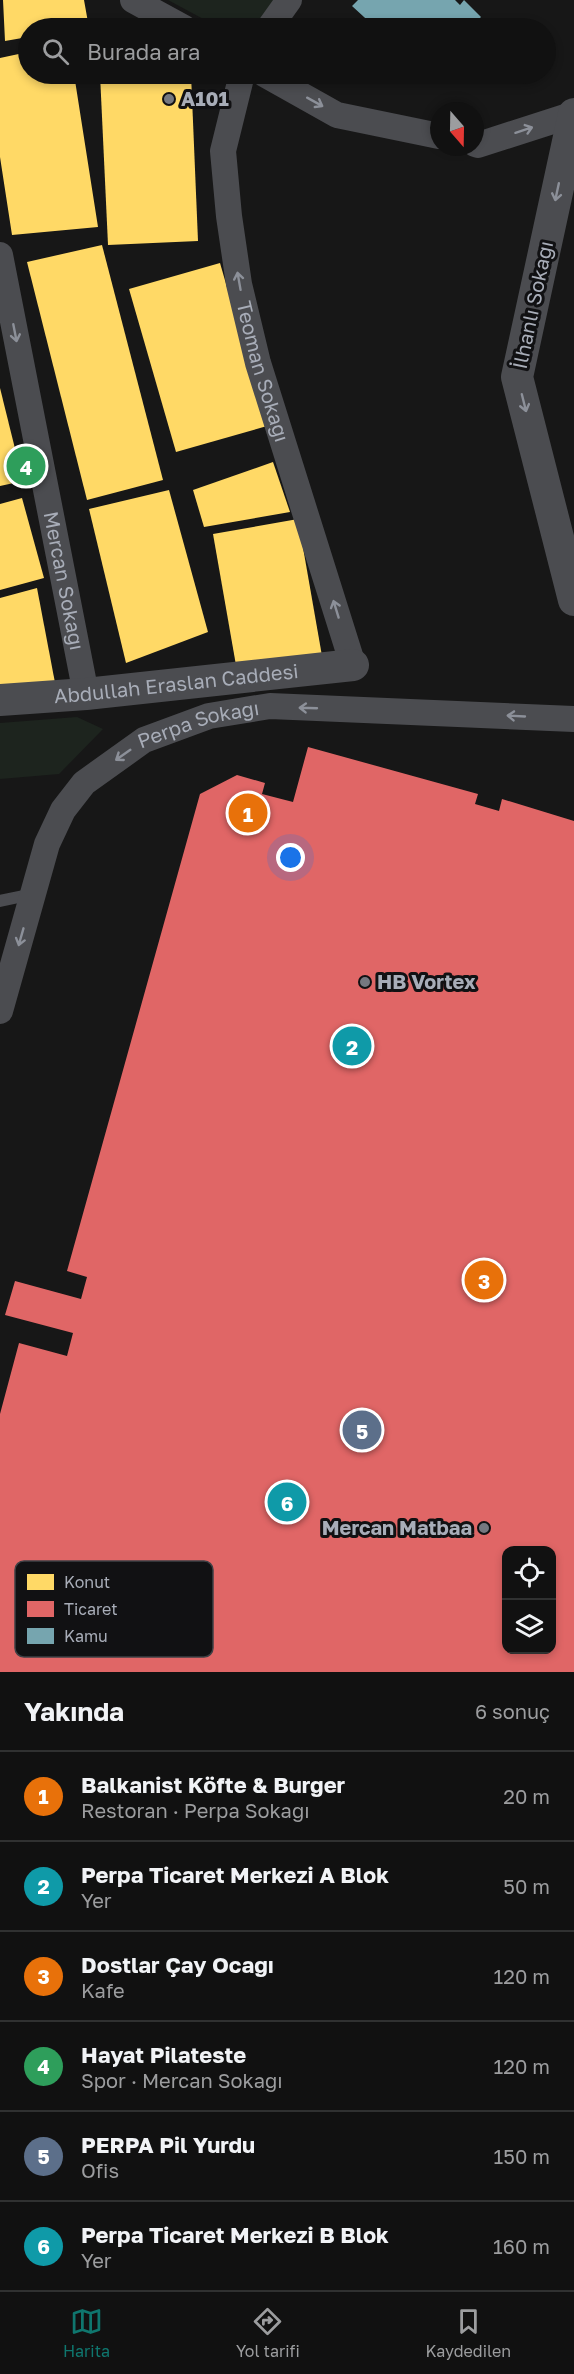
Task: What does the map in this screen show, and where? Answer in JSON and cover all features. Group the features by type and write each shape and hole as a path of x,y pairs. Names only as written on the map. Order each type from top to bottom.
{"street":[{"path":"133,0 166,18"},
{"path":"276,18 289,0"},
{"name":"Teoman Sokağı","path":"240,84 224,151 229,216 239,284 258,363 353,665"},
{"path":"282,84 337,115 430,134"},
{"path":"484,143 574,114"},
{"name":"İlhanlı Sokağı","path":"574,114 517,377 574,600"},
{"name":"Mercan Sokağı","path":"0,255 86,694"},
{"name":"Abdullah Eraslan Caddesi","path":"0,700 86,694 353,665"},
{"name":"Perpa Sokağı","path":"0,1011 5,970 33,894 47,844 63,810 84,783 144,740 209,716 270,706 574,719"}],"lane":[{"path":"0,901 33,894"}],"shaded area":[{"path":"168,0 276,0 263,18 201,18"},
{"path":"77,717 103,729 59,774 0,779 0,723"}],"building: Konut":[{"path":"3,0 84,0 87,18 18,18 18,39 5,41"},
{"path":"18,54 18,84 76,84 98,227 12,235 0,157 0,58"},
{"path":"100,84 191,84 198,241 108,245"},
{"path":"102,245 163,480 87,500 27,262"},
{"path":"220,263 267,426 176,452 129,289"},
{"path":"0,388 23,481 0,486"},
{"path":"273,462 290,512 204,527 193,490"},
{"path":"169,490 208,632 126,663 89,509"},
{"path":"22,498 44,578 0,590 0,504"},
{"path":"298,519 322,656 237,671 213,534"},
{"path":"37,588 56,688 0,687 0,598"}],"building: Ticaret":[{"path":"308,747 478,794 475,804 499,811 502,799 574,821 574,1672 0,1672 0,1414 19,1343 67,1356 73,1333 5,1315 15,1281 81,1299 87,1277 67,1271 200,794 237,775 265,783 262,794 293,802"}],"building: Kamu":[{"path":"358,0 455,0 460,5 464,0 481,17 365,18 352,6"}],"place":[{"name":"A101","path":"169,99"},
{"name":"Hayat Pilateste","path":"26,466"},
{"name":"Balkanist Köfte & Burger","path":"248,813"},
{"name":"HB Vortex","path":"365,982"},
{"name":"Perpa Ticaret Merkezi A Blok","path":"352,1046"},
{"name":"Dostlar Çay Ocağı","path":"484,1280"},
{"name":"PERPA Pil Yurdu","path":"362,1430"},
{"name":"Perpa Ticaret Merkezi B Blok","path":"287,1502"},
{"name":"Mercan Matbaa","path":"484,1528"}]}
